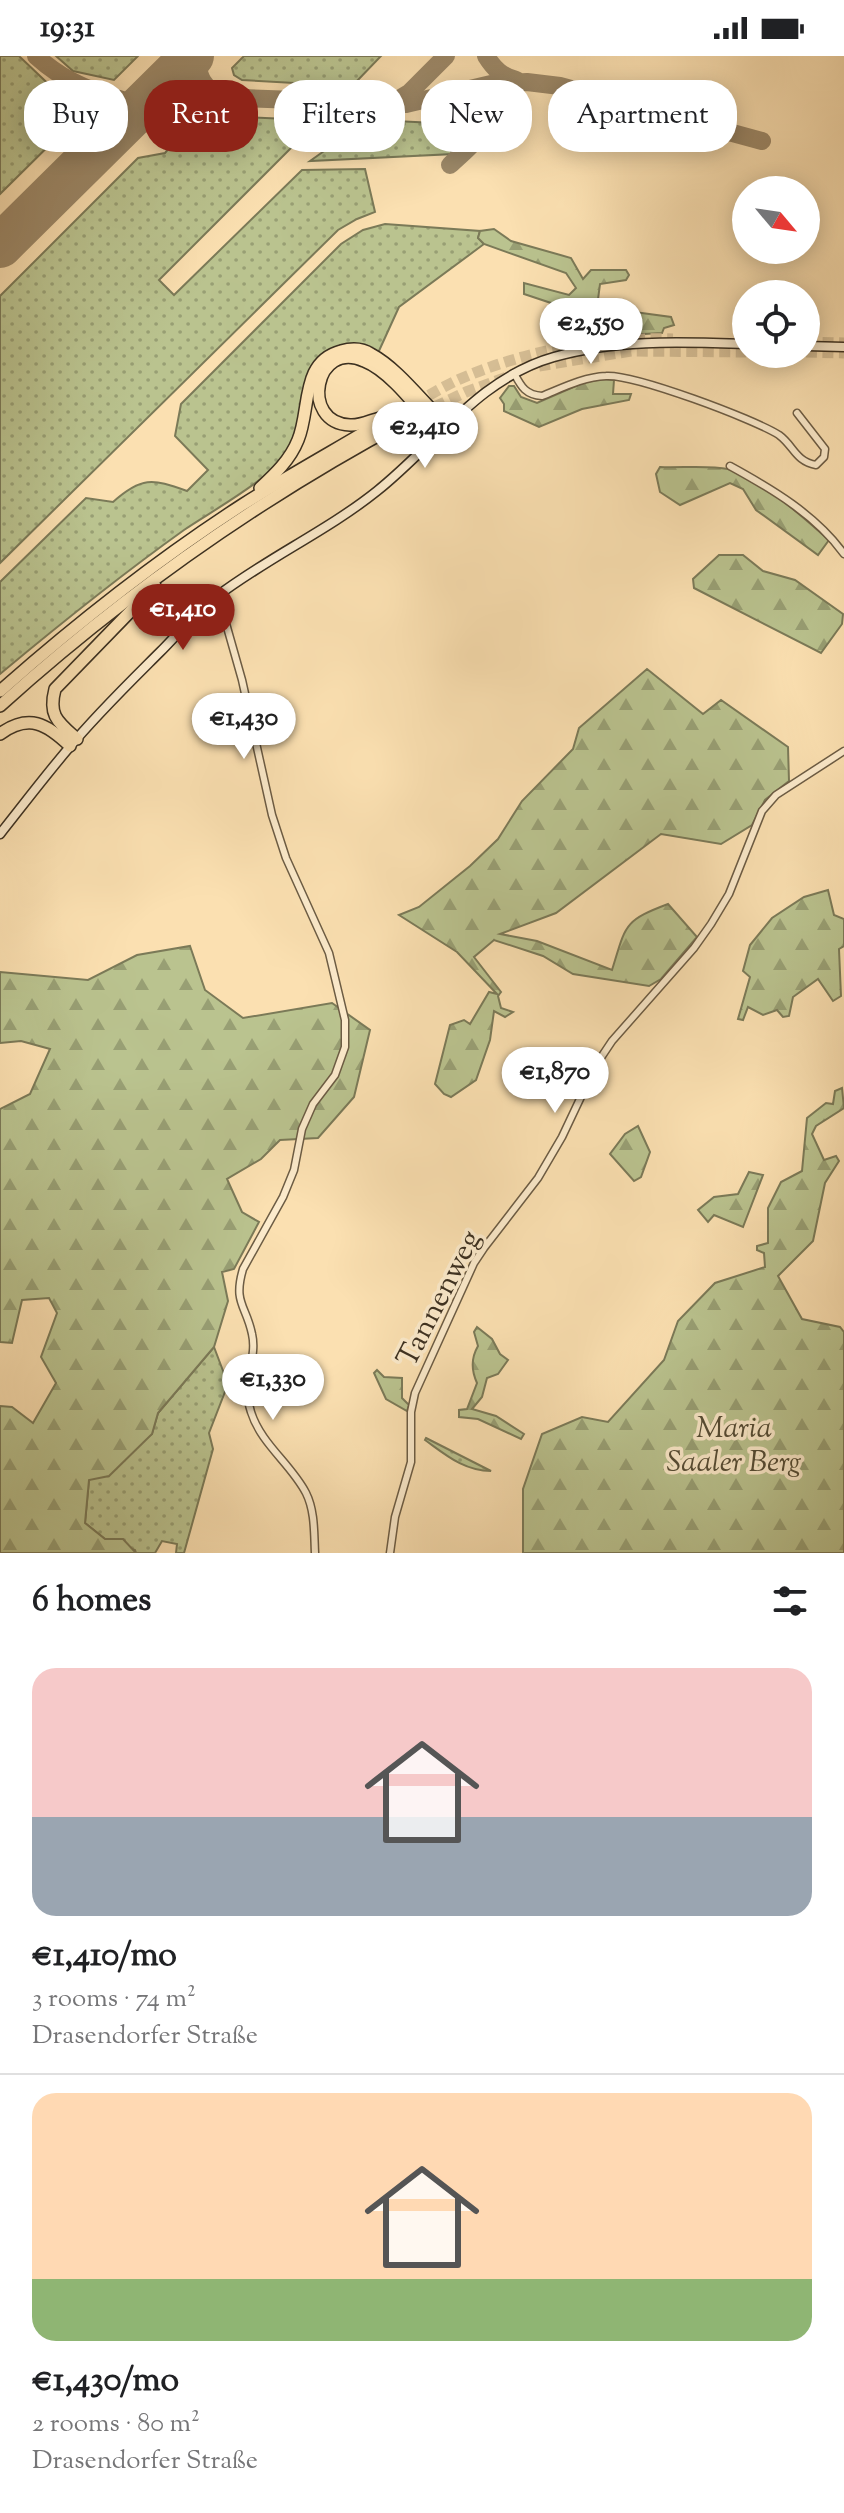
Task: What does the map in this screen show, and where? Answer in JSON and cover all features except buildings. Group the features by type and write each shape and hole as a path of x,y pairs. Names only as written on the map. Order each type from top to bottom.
{"highway":[{"path":"242,505 282,467 291,454 303,424 311,378 322,361 338,351 361,349 371,354 392,370 444,430"},
{"path":"403,416 350,425 336,421 321,406 318,383 328,366 337,360 360,359 387,376 444,430"},
{"path":"0,691 108,601 242,505 403,416"},
{"path":"0,706 81,636 173,565 403,416"},
{"path":"73,743 54,716 51,704 55,689 173,565"},
{"path":"0,734 21,723 35,722 73,743"}],"main road":[{"path":"0,834 73,743 212,600 251,571 364,502 478,397 514,373 552,357 597,348 686,342 732,344"},
{"path":"820,346 844,347"}],"street":[{"path":"514,373 523,390 534,396 542,396 586,379 606,376 628,379 724,411 780,436 805,463 816,465 824,457 825,449 797,413"},
{"path":"730,466 790,502 829,536 844,554"},
{"path":"212,600 225,620 242,680 272,815 286,858 323,936 345,1020 345,1047 335,1075 313,1104 302,1129 294,1170 283,1197 243,1269 239,1282 240,1306 252,1334 247,1399 252,1416 265,1439 305,1492 313,1519 315,1553"},
{"name":"Tannenweg","path":"390,1553 395,1517 411,1462 411,1412 415,1393 474,1263 538,1178 596,1065 612,1041 694,948 711,924 729,894 762,811 776,795 844,751"}],"green space":[{"path":"0,56 19,56 44,80 24,80 24,152 42,152 0,194"},
{"path":"56,56 138,56 114,80 73,71"},
{"path":"244,56 381,56 358,80 242,80 234,75 232,68"},
{"path":"258,118 274,118 274,152 287,152 159,280 174,295 302,170 365,169 375,212 338,230 0,563 0,296 138,158 165,153 258,152"},
{"path":"405,122 421,122 421,152 453,154 310,161 323,152 405,152"},
{"path":"385,224 480,231 478,238 484,244 399,307 378,353 313,365 293,443 268,473 137,564 0,674 0,582 86,498 113,502 131,488 147,482 187,491 208,470 175,436 181,404 341,244 363,230"},
{"path":"494,229 511,241 571,258 583,279 591,270 626,270 629,275 626,280 600,284 597,307 671,317 674,325 664,328 662,333 586,337 555,344 544,326 566,315 551,303 524,294 524,283 569,295 576,288 566,273 484,244 478,238 480,231"},
{"path":"614,380 613,394 631,394 629,400 582,409 539,427 504,411 500,398 509,386 514,386 521,397 537,403 585,382"},
{"path":"660,467 712,467 740,473 781,499 829,540 818,555 756,510 743,489 730,483 680,505 660,492 656,474"},
{"path":"719,555 743,555 763,571 795,580 843,614 842,624 821,653 694,588 693,579"},
{"path":"647,669 703,714 721,700 788,747 789,781 765,800 752,825 721,844 661,834 556,913 500,934 537,941 612,970 628,926 642,915 668,904 697,937 661,979 649,986 573,974 543,956 494,940 474,957 501,992 498,996 501,1008 513,1012 505,1017 494,1011 490,1040 476,1080 451,1097 444,1094 435,1084 450,1025 464,1020 470,1024 489,992 497,994 457,952 399,915 419,907 498,839 522,801 573,749 579,728"},
{"path":"828,890 834,915 844,919 844,946 839,949 841,996 833,1001 818,979 793,997 789,1016 783,1017 777,1010 763,1015 748,1007 743,1020 738,1019 750,977 743,971 750,945 772,918 804,897"},
{"path":"190,946 205,990 243,1018 332,1003 370,1030 354,1097 318,1138 280,1140 261,1159 227,1179 242,1212 259,1222 234,1269 222,1272 228,1301 214,1347 158,1413 152,1434 109,1476 89,1480 85,1523 105,1539 123,1539 136,1553 0,1553 0,1406 12,1407 33,1423 56,1383 41,1357 57,1313 49,1298 22,1300 12,1343 0,1342 0,1109 30,1094 50,1049 21,1041 0,1043 0,972 88,980 137,955"},
{"name":"Maria Saaler Berg","path":"842,1088 844,1108 816,1126 812,1134 824,1160 836,1156 839,1161 825,1183 813,1241 778,1276 802,1319 840,1327 844,1332 844,1553 523,1553 523,1489 542,1434 582,1417 608,1422 664,1360 678,1321 715,1283 765,1267 764,1253 757,1250 757,1246 768,1243 768,1208 781,1182 802,1171 807,1118 826,1103 833,1104 835,1091"},
{"path":"638,1126 650,1152 641,1177 634,1181 610,1154 625,1134"},
{"path":"749,1172 763,1175 743,1227 714,1215 708,1222 698,1210 714,1197 738,1194"},
{"path":"477,1327 492,1339 500,1354 508,1360 498,1374 487,1378 482,1397 472,1409 496,1416 524,1434 521,1439 478,1419 459,1417 459,1410 467,1409 477,1383 473,1364 478,1346 474,1332"},
{"path":"214,1347 228,1384 209,1433 213,1449 184,1553 176,1553 177,1544 162,1541 155,1553 136,1553 105,1539 85,1523 89,1480 152,1434 158,1413"},
{"path":"377,1370 384,1377 402,1378 402,1398 409,1405 407,1411 386,1399 374,1373"},
{"path":"426,1438 491,1471 456,1461"}],"taxiway":[{"path":"36,56 73,82 142,106"},
{"path":"199,56 202,80"},
{"path":"405,95 446,56"},
{"path":"486,56 499,71 516,80"},
{"path":"140,108 185,96 406,104 491,84 527,82 560,86 762,141"},
{"path":"450,165 464,152"}],"runway":[{"path":"0,246 192,56"}],"tunnel":[{"path":"400,411 460,379 511,360 592,343 673,339"},
{"path":"820,342 844,343"},
{"path":"539,366 631,351 732,352"},
{"path":"820,352 844,353"},
{"path":"405,421 466,392 507,377"}]}
